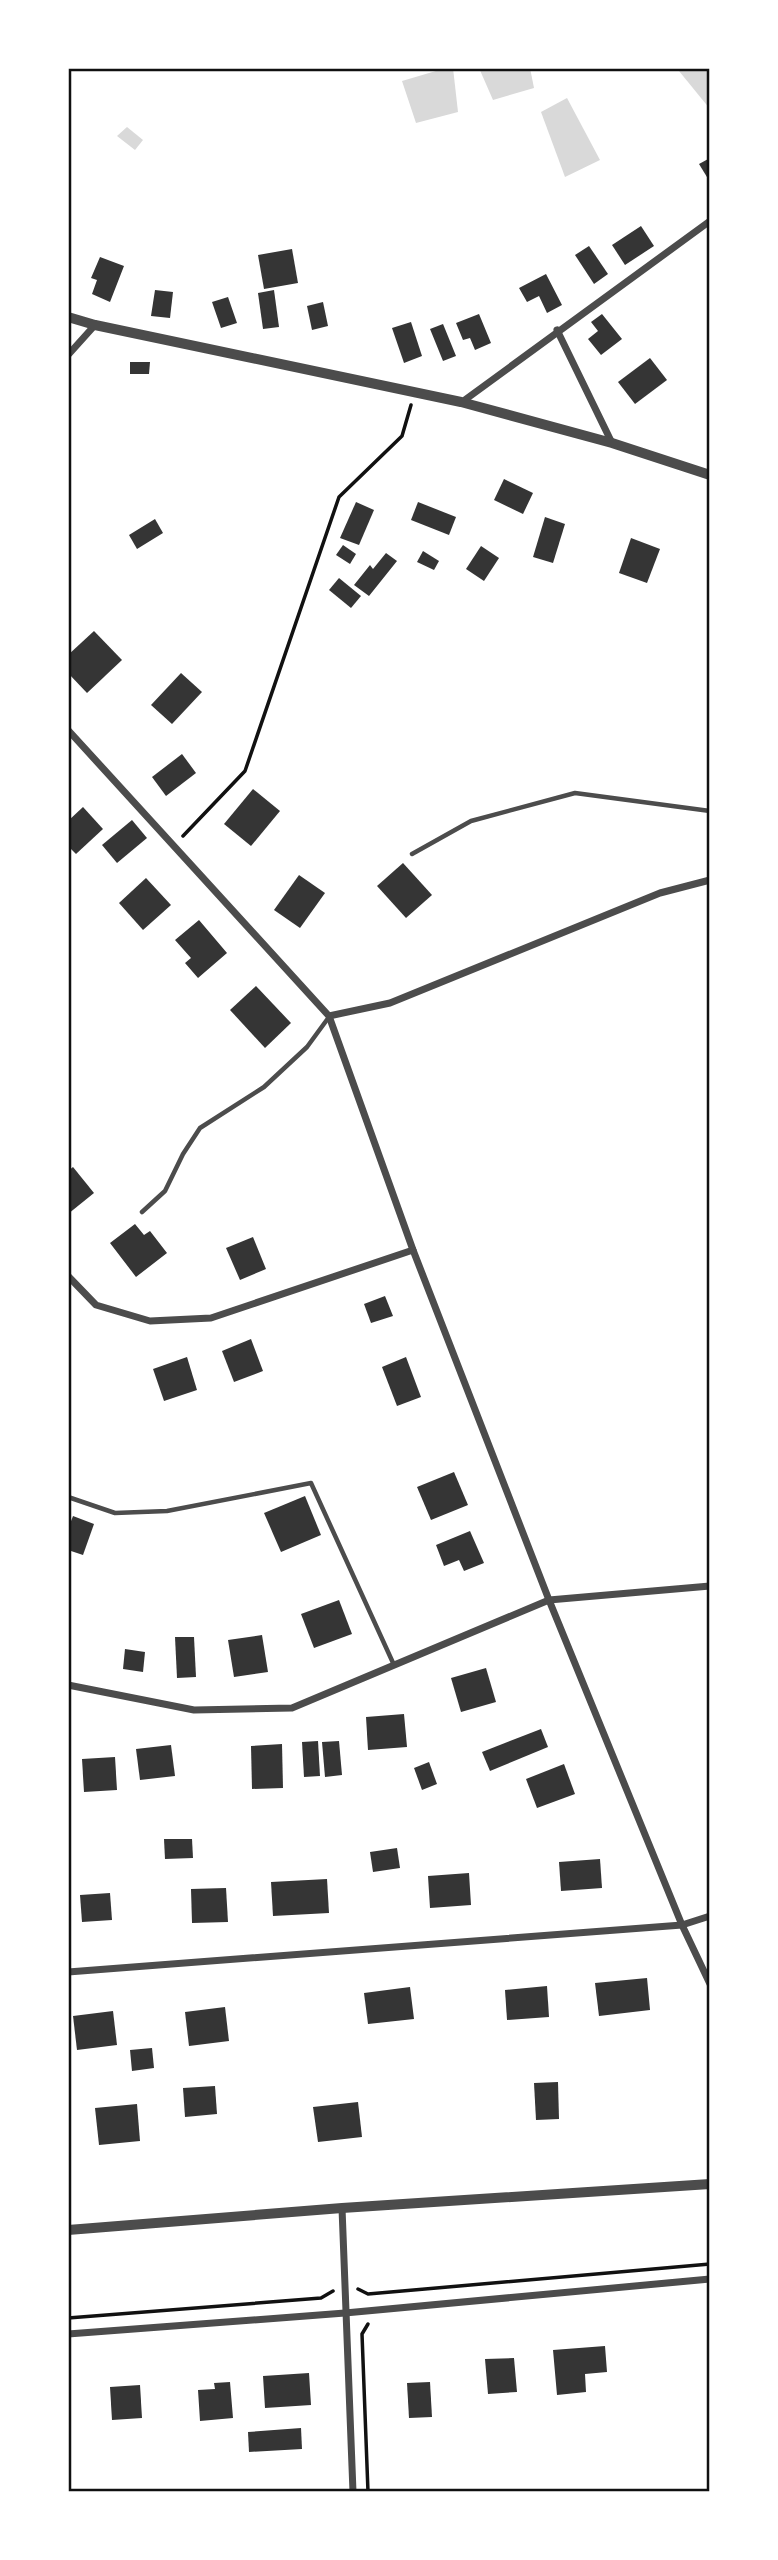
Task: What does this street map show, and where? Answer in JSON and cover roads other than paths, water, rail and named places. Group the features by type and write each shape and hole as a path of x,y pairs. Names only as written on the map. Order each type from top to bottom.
{"street":[{"path":"461,402 557,330 710,222"},
{"path":"68,317 95,325 461,402 612,443 710,475"},
{"path":"68,355 95,325"},
{"path":"557,330 612,443"},
{"path":"68,730 329,1016 413,1250 549,1600 682,1924 710,1984"},
{"path":"329,1016 390,1003 660,893 710,880"},
{"path":"68,1276 96,1305 150,1321 211,1318 413,1250"},
{"path":"68,1685 194,1710 292,1708 549,1600 710,1586"},
{"path":"68,1972 682,1924 710,1916"},
{"path":"68,2230 710,2183"},
{"path":"342,2208 353,2492"},
{"path":"68,2334 370,2311 710,2279"}],"lane":[{"path":"412,853 471,821 575,793 710,811"},
{"path":"142,1212 165,1191 183,1154 200,1128 264,1087 307,1047 329,1016"},
{"path":"68,1497 116,1513 167,1511 311,1483 394,1665"}]}
